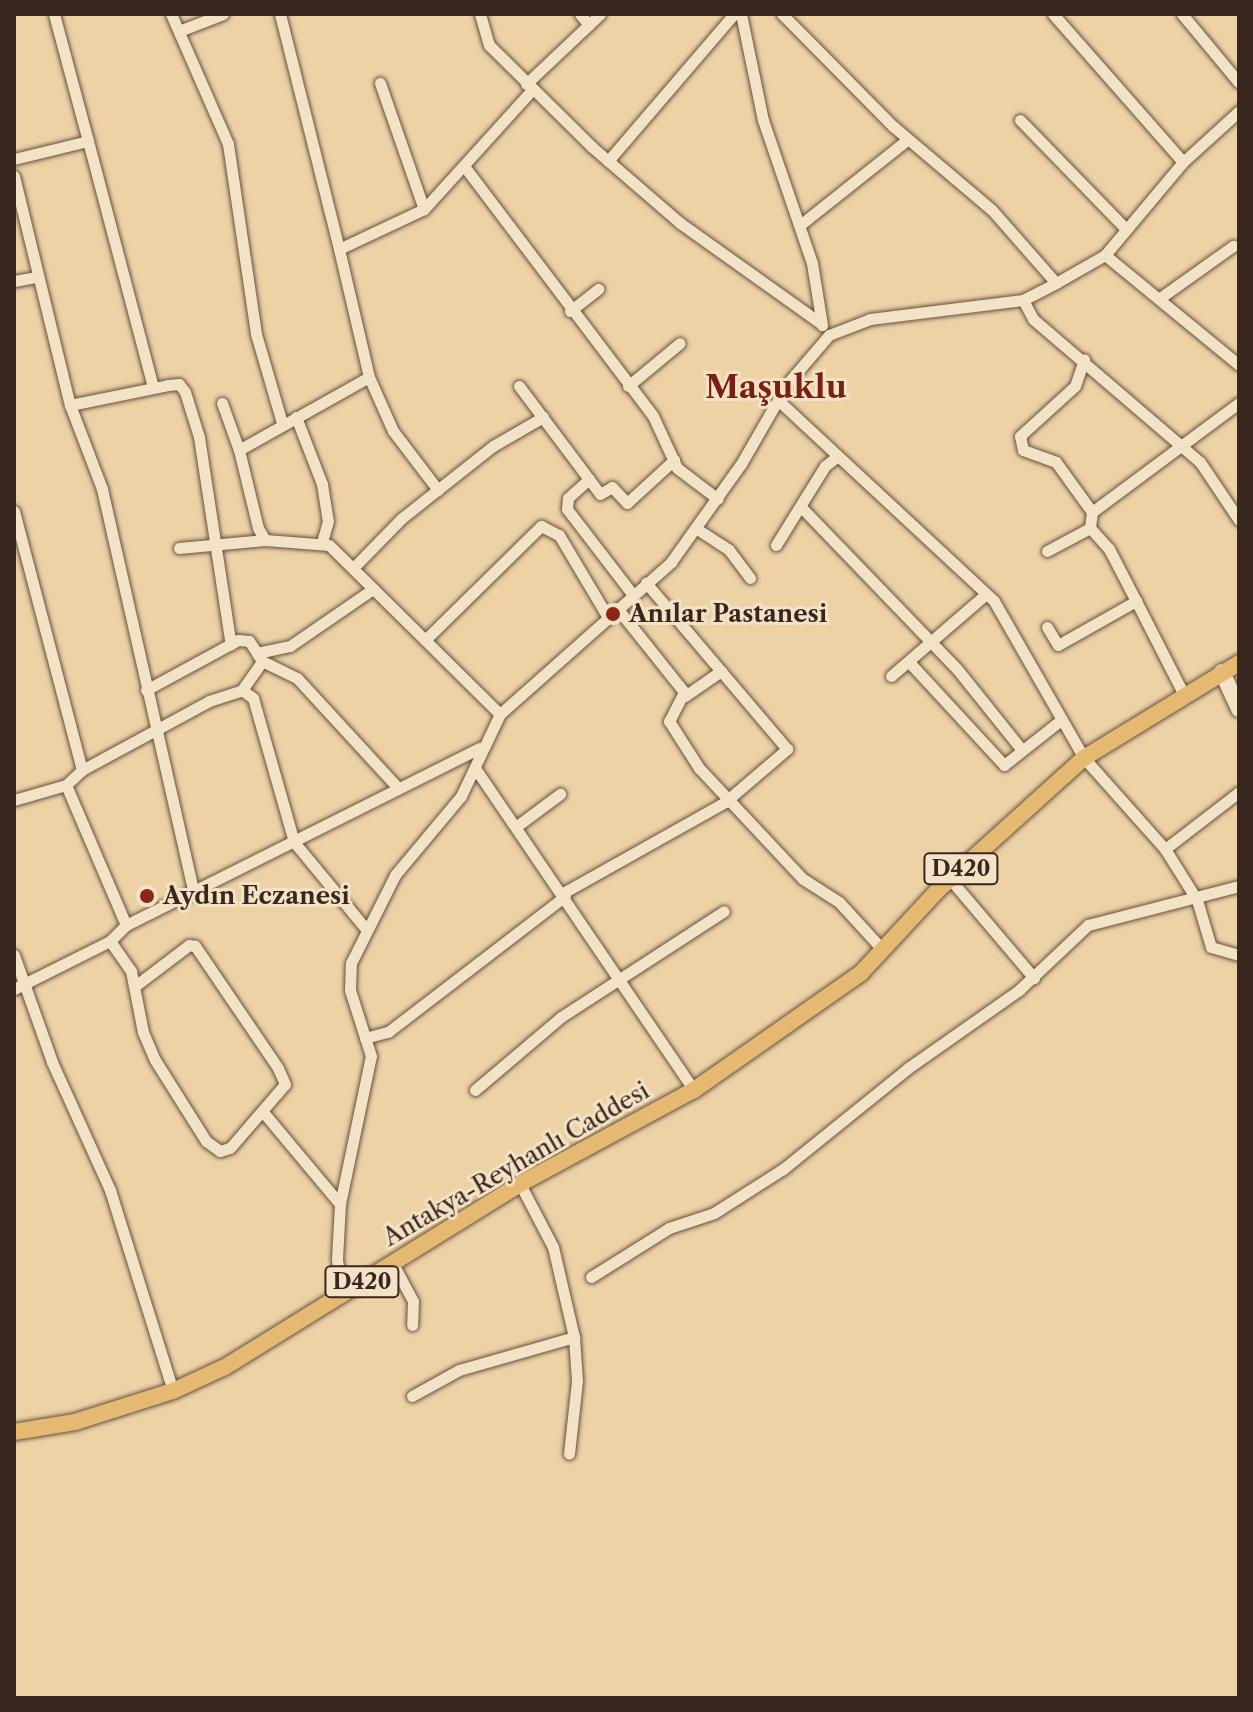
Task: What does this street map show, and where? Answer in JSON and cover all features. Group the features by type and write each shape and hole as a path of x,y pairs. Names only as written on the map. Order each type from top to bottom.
{"main road":[{"name":"D420","path":"694,1090 861,973 950,879 1084,758 1183,693 1239,663"},
{"path":"1222,672 1239,709"},
{"name":"Antakya-Reyhanlı Caddesi","path":"14,1432 75,1422 173,1391 225,1367 520,1184 694,1090"}],"street":[{"path":"54,14 153,387"},
{"path":"171,14 228,144 256,334 282,423"},
{"path":"179,31 223,14"},
{"path":"280,14 369,377 393,431 438,490"},
{"path":"480,14 489,45 608,161 680,223 820,323 829,335"},
{"path":"580,14 589,25"},
{"path":"339,249 424,209 530,86 600,14"},
{"path":"608,161 734,14"},
{"path":"741,14 763,120 812,263 820,323"},
{"path":"782,14 908,139 992,210 1056,283"},
{"path":"1053,14 1183,162"},
{"path":"1182,14 1239,83"},
{"path":"380,83 424,209"},
{"path":"19,987 110,941 126,925 194,895 398,788 478,752 500,714 646,583 697,529 780,402 787,384 829,335 870,319 1023,300 1056,283 1105,255 1124,227 1183,162 1239,111"},
{"path":"1020,120 1124,227"},
{"path":"800,225 908,139"},
{"path":"14,159 88,141"},
{"path":"464,166 570,311 653,416 674,460 718,499"},
{"path":"14,176 36,277 70,405 102,489 155,734 194,895"},
{"path":"1160,298 1233,246"},
{"path":"1105,255 1239,365"},
{"path":"14,281 36,277"},
{"path":"570,311 598,289"},
{"path":"1023,300 1033,319 1184,446 1239,520"},
{"path":"628,386 680,343"},
{"path":"1084,360 1075,386 1025,428 1019,444 1023,450 1056,462 1092,512 1090,528 1109,549 1183,693"},
{"path":"239,450 282,423 369,377"},
{"path":"70,405 179,384 185,392 218,544 231,645"},
{"path":"519,386 600,494 612,487 627,503 674,460"},
{"path":"780,402 985,595 1025,651 1084,758 1165,849 1197,900 1211,947 1239,955"},
{"path":"222,403 239,450 254,517 265,540"},
{"path":"1092,512 1239,403"},
{"path":"296,417 322,484 328,521 322,542"},
{"path":"354,567 402,518 493,446 543,417"},
{"path":"776,545 802,508 825,466 838,456"},
{"path":"589,479 568,498 567,509 633,595"},
{"path":"802,508 930,641 1022,750"},
{"path":"14,511 82,770"},
{"path":"425,640 541,526 559,535 607,616"},
{"path":"1047,551 1090,528"},
{"path":"697,529 729,550 750,578"},
{"path":"179,548 265,540 322,542 354,567 500,714"},
{"path":"365,1038 388,1032 564,894 725,802 787,749 646,583"},
{"path":"14,800 66,785 82,770 155,734 209,701 242,690 260,657 290,646 373,589"},
{"path":"891,676 985,595"},
{"path":"1047,627 1058,645 1136,601"},
{"path":"617,608 685,696"},
{"path":"146,690 231,645 249,641 260,657 297,678 398,788"},
{"path":"909,662 1004,765 1061,720"},
{"path":"721,671 685,696 669,721 675,737 725,802 765,832 819,894 839,902 883,950"},
{"path":"242,690 253,698 294,842 366,929"},
{"path":"342,1295 337,1259 340,1204 371,1056 348,978 366,929 395,875 461,796 475,768 482,743"},
{"path":"475,768 621,976 694,1090"},
{"path":"66,785 126,925"},
{"path":"1165,849 1239,792"},
{"path":"517,826 560,794"},
{"path":"950,879 1034,978"},
{"path":"591,1277 669,1228 714,1213 783,1169 908,1068 1034,978 1088,925 1197,900 1239,886"},
{"path":"475,1090 561,1017 724,911"},
{"path":"110,941 135,986 143,1032 155,1060 206,1141 220,1151 230,1148 285,1084 195,946 189,945 135,986"},
{"path":"14,955 19,987 110,1190 173,1391"},
{"path":"263,1112 340,1204"},
{"path":"520,1184 553,1247 574,1337 577,1381 569,1454"},
{"path":"392,1262 413,1301 412,1325"},
{"path":"412,1396 459,1370 574,1337"}],"place":[{"name":"Anılar Pastanesi","path":"613,614"},
{"name":"Aydın Eczanesi","path":"147,896"}],"district":[{"name":"Maşuklu","path":"776,387"}]}
